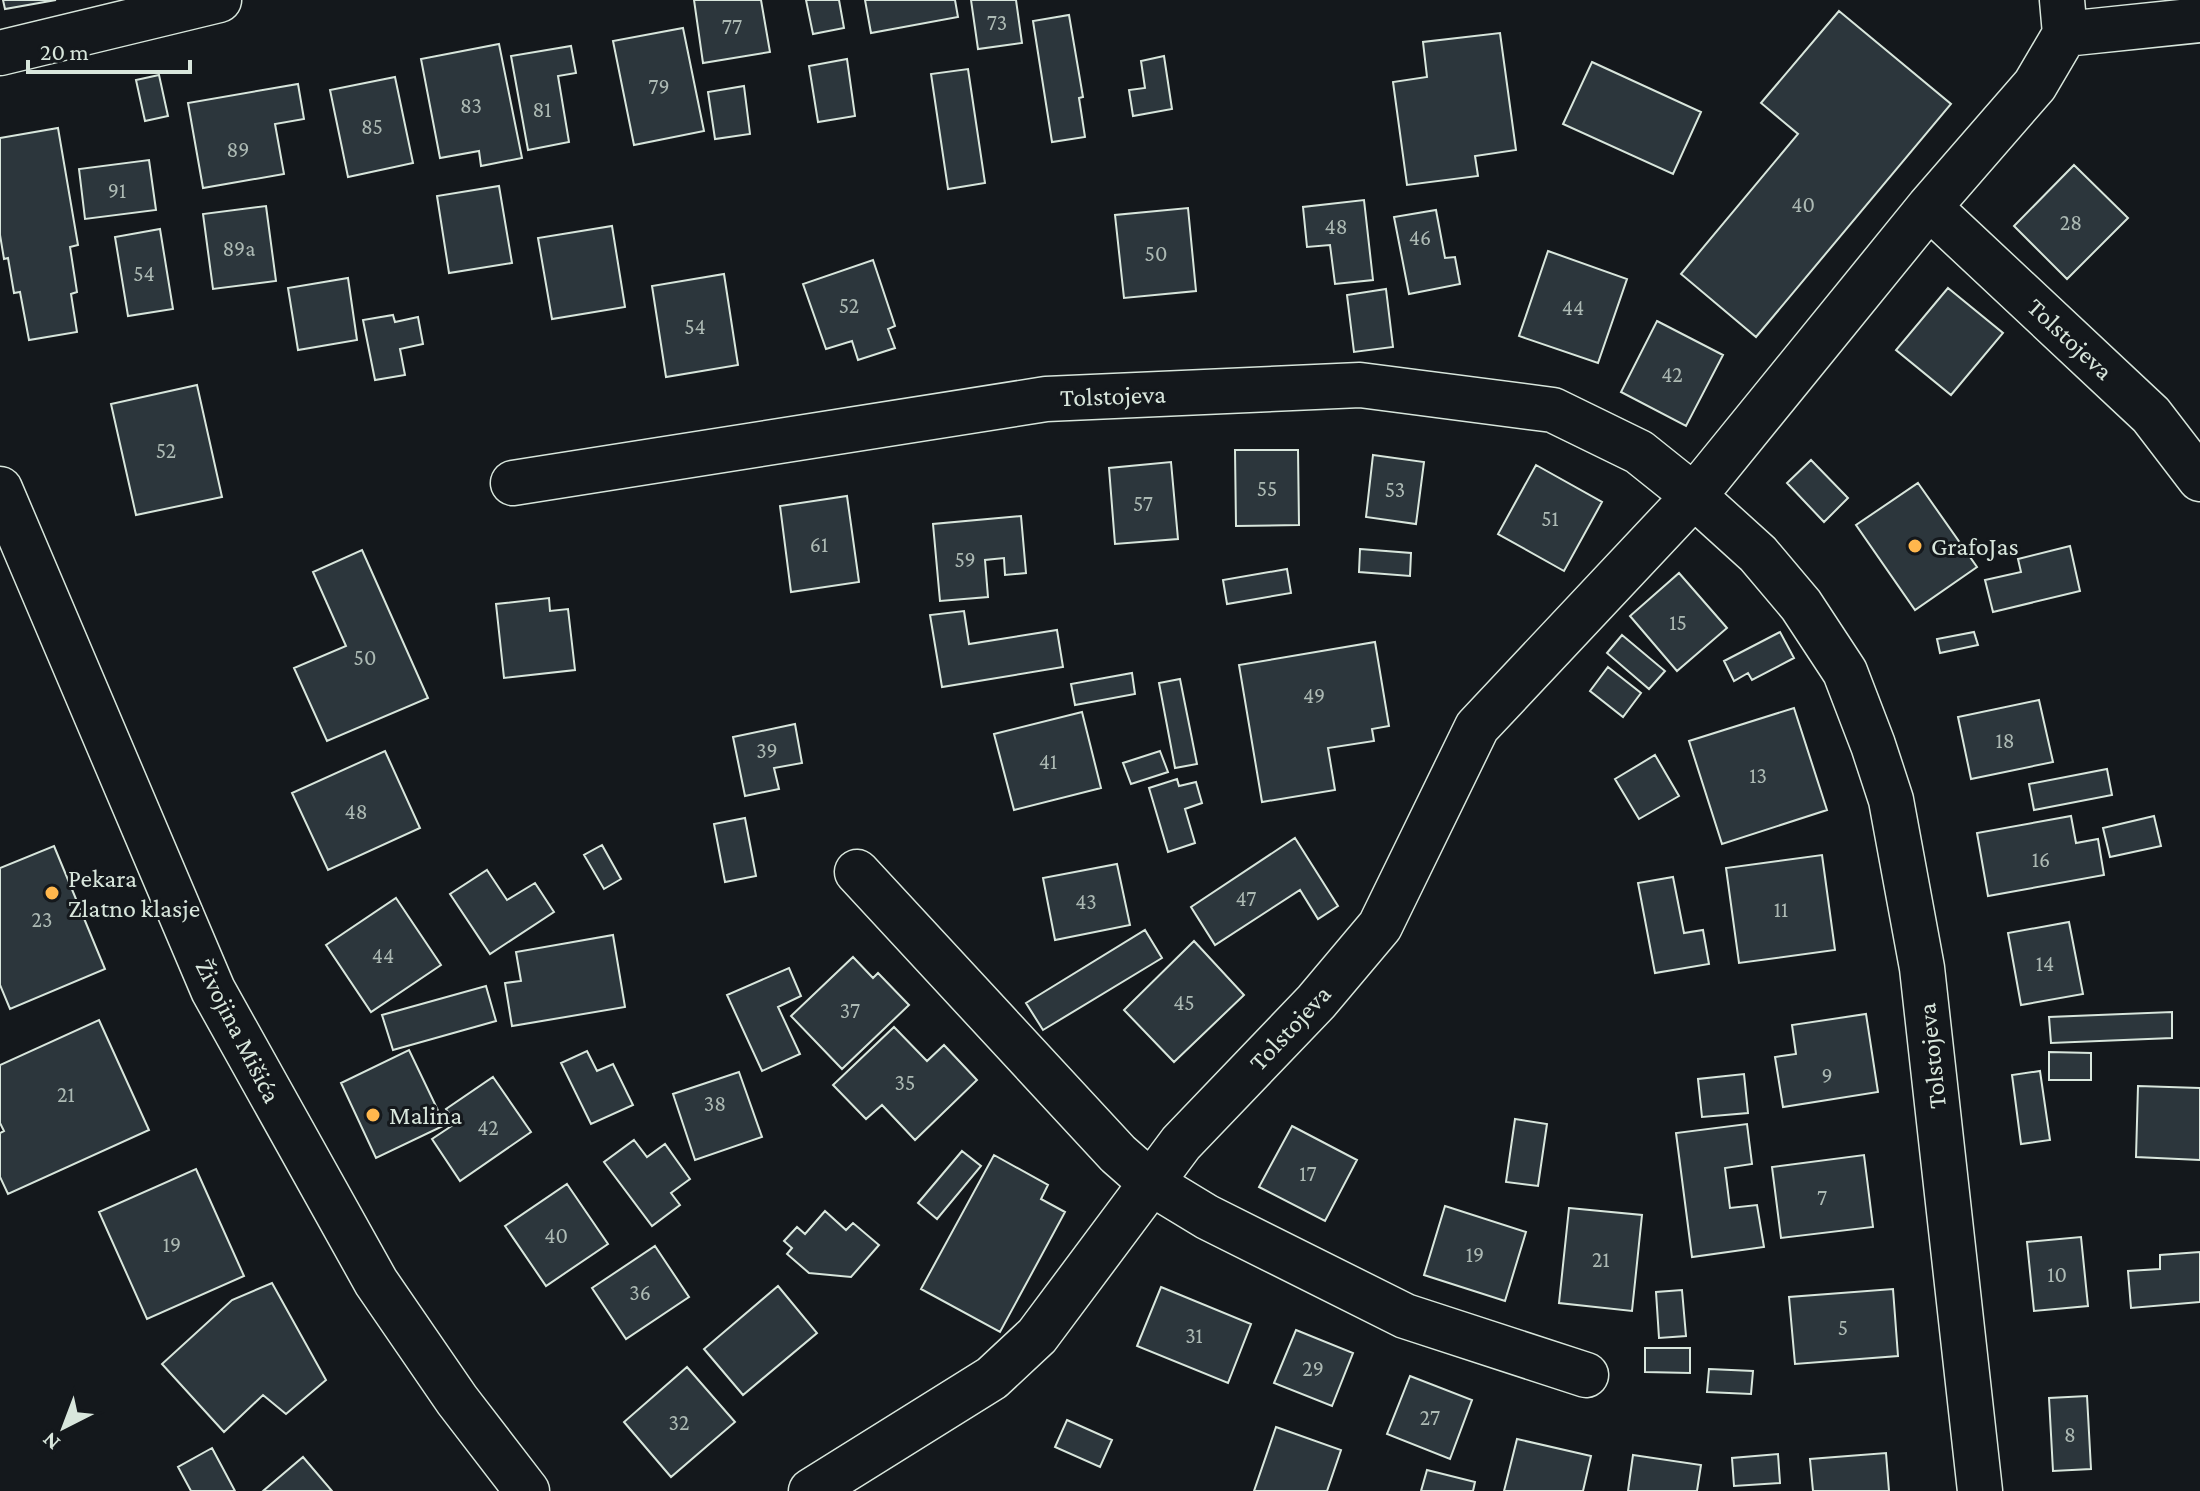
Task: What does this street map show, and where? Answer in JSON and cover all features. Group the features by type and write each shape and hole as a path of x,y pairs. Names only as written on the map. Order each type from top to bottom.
{"street":[{"path":"0,53 219,0"},
{"name":"Tolstojeva","path":"811,1491 992,1378 1037,1336 1181,1143 1316,1002 1380,926 1477,727 1694,496 1929,207 2035,85 2063,17 2200,20"},
{"name":"Tolstojeva","path":"1929,207 2151,415 2200,479"},
{"name":"Tolstojeva","path":"513,483 1046,399 1360,385 1553,410 1639,452 1758,554 1810,618 1845,672 1891,800 1922,968 1980,1491"},
{"name":"Živojina Mišića","path":"0,489 213,990 376,1282 457,1400 527,1491"},
{"path":"857,872 1118,1154 1151,1183 1207,1217 1405,1316 1586,1375"}],"building":[{"path":"3,0 56,0 5,9"},
{"path":"694,0 761,0 770,52 703,63"},
{"path":"806,0 839,0 844,28 813,34"},
{"path":"865,0 955,0 958,17 871,33"},
{"path":"971,0 1016,0 1022,43 978,49"},
{"path":"1839,11 1951,104 1756,337 1681,274 1798,134 1761,103"},
{"path":"1069,15 1083,97 1079,98 1085,137 1052,142 1033,21"},
{"path":"683,28 704,131 634,145 613,41"},
{"path":"1500,33 1516,150 1475,156 1478,176 1407,185 1393,82 1427,77 1423,42"},
{"path":"499,44 522,158 481,166 479,151 440,158 421,59"},
{"path":"571,46 576,73 558,76 569,142 528,150 511,56"},
{"path":"1164,56 1172,109 1133,116 1129,90 1145,88 1141,61"},
{"path":"847,59 855,116 818,122 809,66"},
{"path":"1592,62 1701,112 1673,174 1563,124"},
{"path":"968,69 985,183 948,189 931,74"},
{"path":"159,75 168,116 145,121 136,80"},
{"path":"395,77 413,163 348,177 330,90"},
{"path":"298,84 304,119 275,124 284,174 203,188 188,103"},
{"path":"744,86 750,134 715,139 708,92"},
{"path":"58,128 78,245 70,247 77,292 71,294 77,332 29,340 20,292 14,293 0,235 0,138"},
{"path":"149,160 156,210 85,219 79,169"},
{"path":"2074,165 2128,218 2067,279 2014,226"},
{"path":"499,186 512,263 449,273 437,196"},
{"path":"1364,200 1373,280 1335,284 1330,245 1307,247 1303,207"},
{"path":"266,206 276,281 213,289 203,214"},
{"path":"1188,208 1196,291 1124,298 1115,215"},
{"path":"1436,210 1445,258 1455,257 1460,284 1409,294 1394,217"},
{"path":"612,226 625,307 552,319 538,238"},
{"path":"160,229 173,309 128,316 115,237"},
{"path":"1548,251 1627,279 1598,363 1519,336"},
{"path":"873,260 895,326 888,329 895,348 858,360 852,341 826,349 803,284"},
{"path":"724,274 738,365 666,377 652,286"},
{"path":"348,278 357,340 298,350 288,288"},
{"path":"1948,288 2003,333 1951,395 1896,350"},
{"path":"1386,289 1393,347 1354,352 1347,295"},
{"path":"393,315 395,322 418,317 423,344 400,349 405,375 375,380 363,320"},
{"path":"1657,321 1723,355 1686,426 1621,392"},
{"path":"197,385 222,497 136,515 111,404"},
{"path":"1235,450 1298,450 1299,525 1236,526"},
{"path":"1373,455 1424,462 1416,524 1366,517"},
{"path":"1811,460 1848,498 1824,522 1787,483"},
{"path":"1171,462 1178,539 1115,544 1109,468"},
{"path":"1536,465 1602,502 1564,571 1498,534"},
{"path":"1918,483 1977,567 1915,610 1856,525"},
{"path":"847,496 859,582 791,592 780,506"},
{"path":"1021,516 1026,573 1005,575 1004,558 985,560 988,597 940,601 933,524"},
{"path":"2070,546 2080,591 1993,612 1985,580 2021,572 2018,559"},
{"path":"1360,549 1411,553 1410,576 1359,572"},
{"path":"362,550 428,698 327,741 294,668 346,646 313,572"},
{"path":"1287,569 1291,593 1227,604 1223,580"},
{"path":"1679,573 1727,628 1677,671 1630,616"},
{"path":"549,598 550,611 568,609 575,670 504,678 496,604"},
{"path":"964,611 969,644 1057,630 1063,667 942,687 930,615"},
{"path":"1780,632 1794,658 1752,680 1748,673 1734,681 1724,661"},
{"path":"1974,632 1978,645 1940,653 1937,639"},
{"path":"1622,635 1665,671 1649,689 1607,653"},
{"path":"1375,642 1389,726 1372,729 1374,741 1328,748 1335,790 1262,802 1239,665"},
{"path":"1608,667 1641,693 1623,717 1590,691"},
{"path":"1132,673 1135,694 1075,705 1071,684"},
{"path":"1180,679 1197,764 1175,768 1159,683"},
{"path":"2039,700 2053,762 1971,779 1958,717"},
{"path":"1794,708 1827,810 1722,844 1689,741"},
{"path":"1082,712 1101,788 1014,810 994,734"},
{"path":"795,724 802,763 774,768 779,789 745,796 733,737"},
{"path":"385,751 420,828 328,870 292,793"},
{"path":"1160,751 1168,772 1131,784 1123,763"},
{"path":"1655,755 1679,796 1639,819 1615,779"},
{"path":"2107,769 2112,795 2034,810 2029,784"},
{"path":"1177,779 1179,786 1196,782 1202,803 1185,809 1195,843 1168,852 1149,788"},
{"path":"2071,816 2076,843 2098,839 2104,875 1988,896 1977,833"},
{"path":"2154,816 2161,846 2110,857 2103,828"},
{"path":"745,818 756,876 725,882 714,824"},
{"path":"1295,838 1338,906 1318,919 1300,890 1215,945 1191,907"},
{"path":"602,845 621,879 604,889 584,855"},
{"path":"54,846 105,969 10,1009 0,985 0,868"},
{"path":"1822,855 1835,950 1739,963 1726,868"},
{"path":"1117,864 1130,925 1055,940 1043,878"},
{"path":"487,870 507,900 535,883 554,912 490,954 450,894"},
{"path":"1673,877 1684,933 1703,930 1709,964 1655,973 1638,883"},
{"path":"396,898 441,965 371,1012 326,945"},
{"path":"2069,922 2083,994 2021,1005 2008,933"},
{"path":"1145,930 1162,958 1043,1030 1026,1003"},
{"path":"613,935 625,1007 512,1026 505,983 521,981 516,952"},
{"path":"1194,941 1244,995 1174,1062 1124,1010"},
{"path":"853,957 873,978 878,973 909,1005 842,1069 791,1016"},
{"path":"789,968 801,996 778,1007 800,1054 762,1071 727,995"},
{"path":"486,986 496,1021 393,1050 382,1015"},
{"path":"2172,1012 2172,1038 2051,1043 2049,1017"},
{"path":"1866,1014 1878,1092 1783,1107 1775,1057 1796,1054 1792,1025"},
{"path":"99,1020 149,1130 8,1194 0,1177 0,1133 4,1131 0,1123 0,1065"},
{"path":"894,1027 927,1061 944,1045 977,1080 915,1140 882,1105 866,1119 833,1085"},
{"path":"409,1050 445,1125 376,1158 341,1083"},
{"path":"587,1051 597,1071 613,1064 633,1105 591,1124 561,1063"},
{"path":"2049,1052 2091,1053 2091,1080 2049,1080"},
{"path":"2040,1071 2050,1140 2021,1144 2012,1075"},
{"path":"739,1072 762,1137 695,1160 673,1094"},
{"path":"1744,1074 1748,1113 1702,1117 1698,1079"},
{"path":"493,1077 531,1132 460,1181 432,1139 456,1123 446,1109"},
{"path":"2138,1086 2200,1088 2200,1160 2136,1157"},
{"path":"1515,1119 1547,1124 1538,1186 1506,1182"},
{"path":"1747,1124 1752,1164 1725,1168 1730,1208 1757,1205 1764,1247 1692,1257 1676,1133"},
{"path":"1292,1126 1357,1160 1325,1221 1259,1187"},
{"path":"634,1140 647,1157 665,1144 690,1179 671,1193 680,1205 652,1226 604,1162"},
{"path":"962,1151 981,1166 937,1219 918,1203"},
{"path":"994,1155 1048,1185 1041,1199 1065,1212 1000,1332 921,1289"},
{"path":"1864,1155 1873,1227 1781,1238 1772,1167"},
{"path":"196,1169 244,1276 147,1319 99,1212"},
{"path":"567,1184 608,1244 546,1286 505,1226"},
{"path":"1445,1206 1526,1232 1505,1301 1424,1275"},
{"path":"1569,1208 1642,1215 1632,1311 1559,1303"},
{"path":"825,1211 846,1230 853,1223 879,1245 851,1277 809,1273 787,1254 792,1248 784,1241 797,1227 805,1234"},
{"path":"2081,1237 2088,1306 2034,1311 2027,1242"},
{"path":"655,1246 689,1297 626,1339 592,1288"},
{"path":"2200,1252 2200,1302 2131,1308 2128,1271 2160,1269 2160,1255"},
{"path":"272,1283 326,1380 286,1414 263,1395 224,1432 162,1364 232,1300"},
{"path":"778,1286 817,1333 743,1395 704,1349"},
{"path":"1161,1287 1251,1324 1228,1383 1137,1346"},
{"path":"1893,1289 1898,1356 1795,1364 1789,1297"},
{"path":"1682,1290 1686,1336 1659,1338 1656,1292"},
{"path":"1296,1330 1353,1353 1332,1406 1274,1383"},
{"path":"1645,1348 1690,1348 1690,1373 1645,1372"},
{"path":"687,1367 735,1422 671,1477 624,1422"},
{"path":"1709,1369 1753,1371 1751,1394 1707,1392"},
{"path":"1410,1376 1472,1400 1450,1459 1387,1434"},
{"path":"2087,1396 2091,1469 2053,1471 2049,1398"},
{"path":"1067,1420 1112,1440 1100,1467 1055,1447"},
{"path":"1276,1427 1341,1450 1327,1491 1254,1491"},
{"path":"1517,1439 1591,1456 1583,1491 1504,1491"},
{"path":"212,1448 235,1491 191,1491 178,1467"},
{"path":"1886,1453 1889,1491 1813,1491 1810,1459"},
{"path":"1778,1454 1780,1483 1734,1486 1732,1458"},
{"path":"1633,1455 1701,1465 1697,1491 1628,1491"},
{"path":"303,1457 332,1491 263,1491"},
{"path":"1427,1470 1475,1482 1473,1491 1421,1491"}],"place":[{"name":"GrafoJas","path":"1915,546"},
{"name":"Pekara Zlatno klasje","path":"52,893"},
{"name":"Malina","path":"373,1115"}]}
